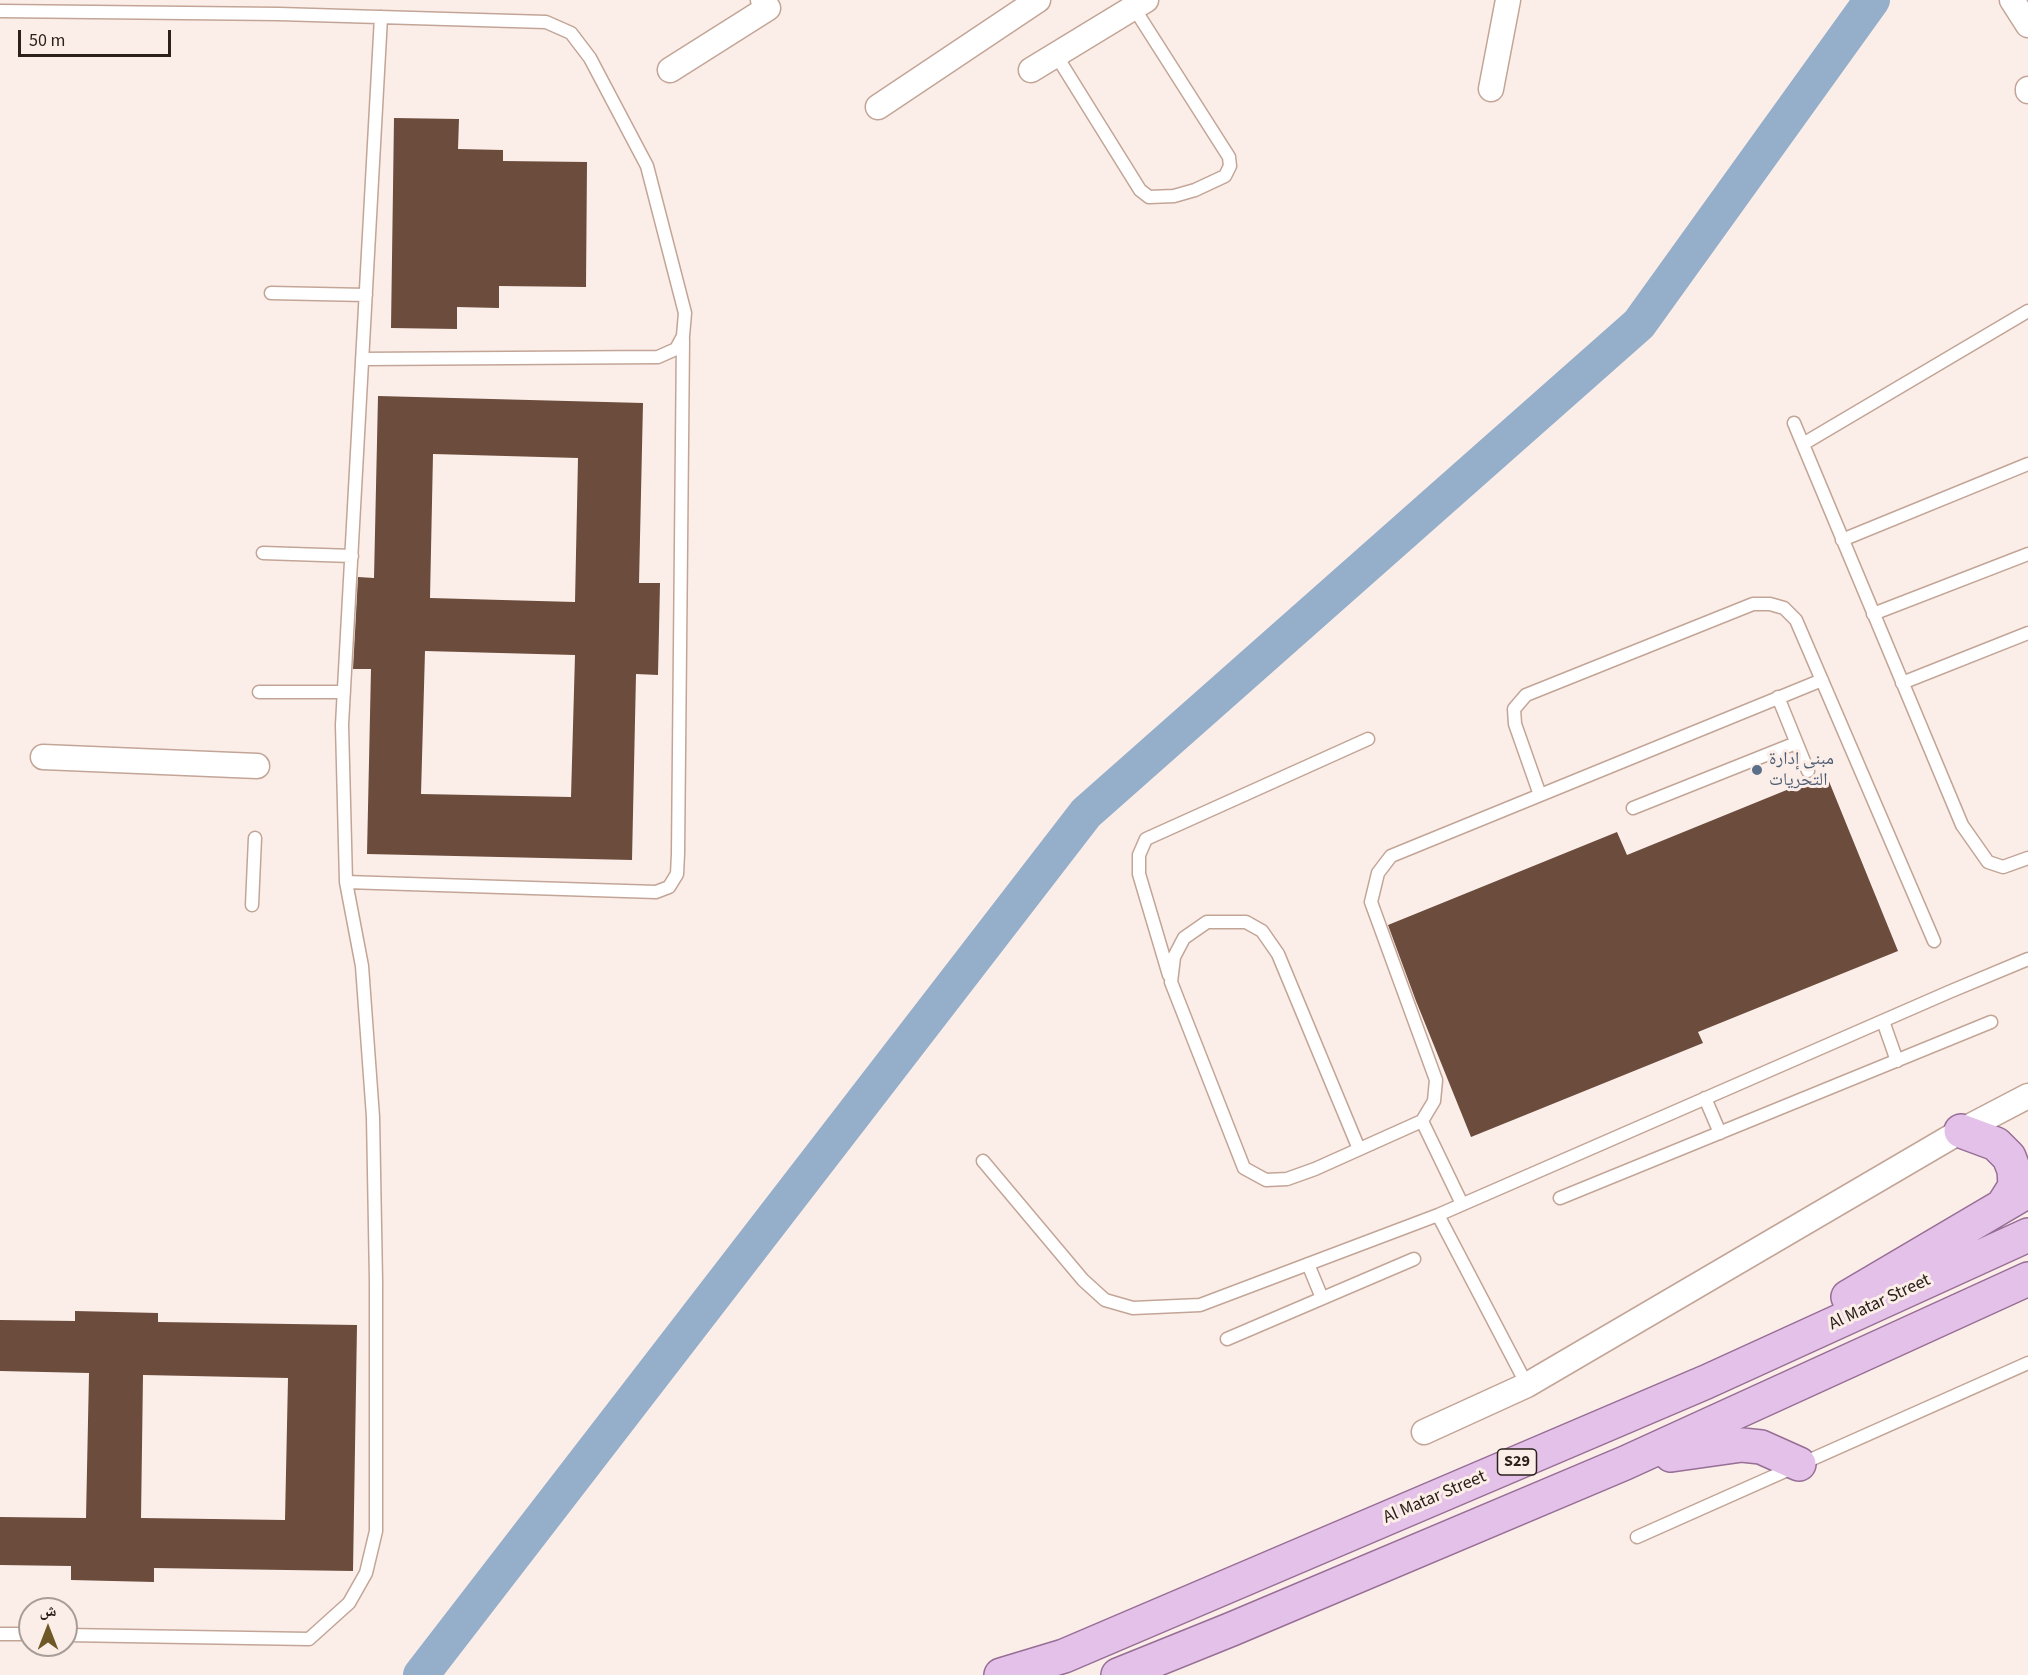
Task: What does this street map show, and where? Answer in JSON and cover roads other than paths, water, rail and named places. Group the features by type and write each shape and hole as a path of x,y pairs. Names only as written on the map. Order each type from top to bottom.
{"main road":[{"path":"1706,1382 2015,1196 2014,1170 2009,1157 1996,1144 1961,1131"},
{"name":"Al Matar Street","path":"1001,1675 1064,1656 1706,1382 2028,1235"},
{"name":"S29","path":"1118,1675 1625,1463 2028,1279"},
{"path":"1625,1463 1742,1445 1761,1447 1799,1464"}],"street":[{"path":"670,70 768,8 763,0"},
{"path":"878,107 1038,0"},
{"path":"1491,89 1508,0"},
{"path":"2012,0 2028,25"},
{"path":"1031,70 1140,4"},
{"path":"43,757 257,766"},
{"path":"1424,1432 1527,1385 1961,1131 2028,1096"}],"lane":[{"path":"1056,55 1140,190 1149,197 1161,198 1185,193 1225,176 1230,166 1229,157 1140,4"},
{"path":"0,11 546,22 572,33 587,53 647,166 685,313 677,874 669,887 656,892 346,882"},
{"path":"78,1635 309,1639 349,1603 366,1573 376,1531 376,1281 373,1117 362,966 346,882 342,725 381,17"},
{"path":"271,293 366,295"},
{"path":"1803,444 2028,311"},
{"path":"362,359 658,357 676,348 683,336"},
{"path":"1794,423 1962,825 1988,862 2003,867 2028,858"},
{"path":"1842,540 2028,464"},
{"path":"263,553 352,556"},
{"path":"1873,614 2028,554"},
{"path":"1540,795 1515,724 1514,709 1526,695 1753,604 1770,604 1785,608 1796,620 1934,941"},
{"path":"1902,683 2028,633"},
{"path":"1368,739 1146,839 1139,855 1139,874 1171,982 1244,1168 1266,1180 1287,1179 1422,1121 1434,1101 1436,1080 1371,902 1378,873 1391,856 1822,681"},
{"path":"259,692 344,692"},
{"path":"1778,697 1808,771"},
{"path":"1633,808 1796,743"},
{"path":"252,905 255,837"},
{"path":"1171,982 1174,957 1184,938 1208,922 1246,922 1262,931 1278,954 1359,1149"},
{"path":"983,1161 1083,1281 1105,1300 1133,1308 1200,1305 1438,1215 2028,959"},
{"path":"1883,1021 1897,1060"},
{"path":"1560,1198 1991,1022"},
{"path":"1705,1098 1720,1133"},
{"path":"1422,1121 1462,1204"},
{"path":"1438,1215 1527,1385"},
{"path":"1227,1339 1414,1259"},
{"path":"1308,1264 1322,1298"},
{"path":"1637,1537 2028,1363"},
{"path":"0,1634 18,1634"}],"waterway":[{"path":"421,1675 1086,813 1639,324 1872,0"}],"place":[{"name":"مبنى إدارة التحريات","path":"1757,770"}]}
